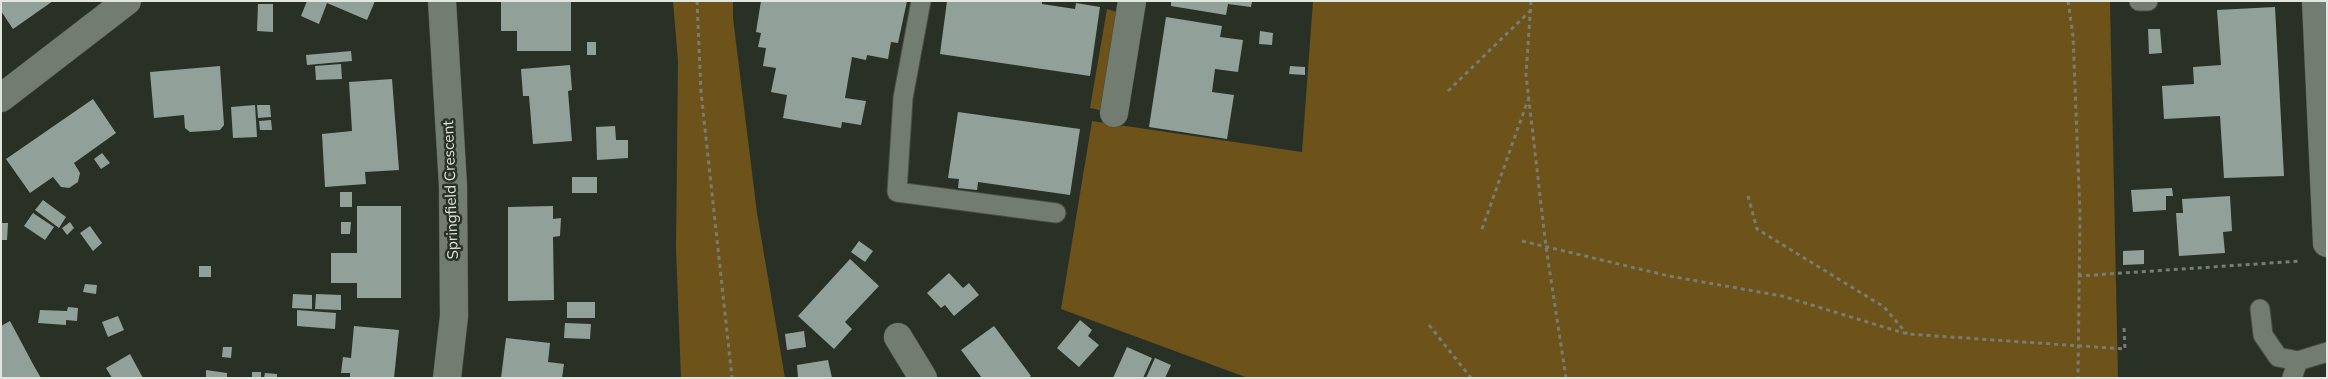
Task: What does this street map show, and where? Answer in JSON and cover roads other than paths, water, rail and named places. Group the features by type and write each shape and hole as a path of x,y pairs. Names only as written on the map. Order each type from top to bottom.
{"street":[{"path":"1,98 127,1"},
{"name":"Springfield Crescent","path":"442,1 453,186 454,316 447,378"},
{"path":"1114,113 1132,1"},
{"path":"2316,1 2327,243"},
{"path":"898,337 923,378"}],"lane":[{"path":"920,1 903,98 897,192 1056,213"},
{"path":"2139,1 2148,1"},
{"path":"2260,309 2263,334 2278,357 2295,369 2327,352"}]}
